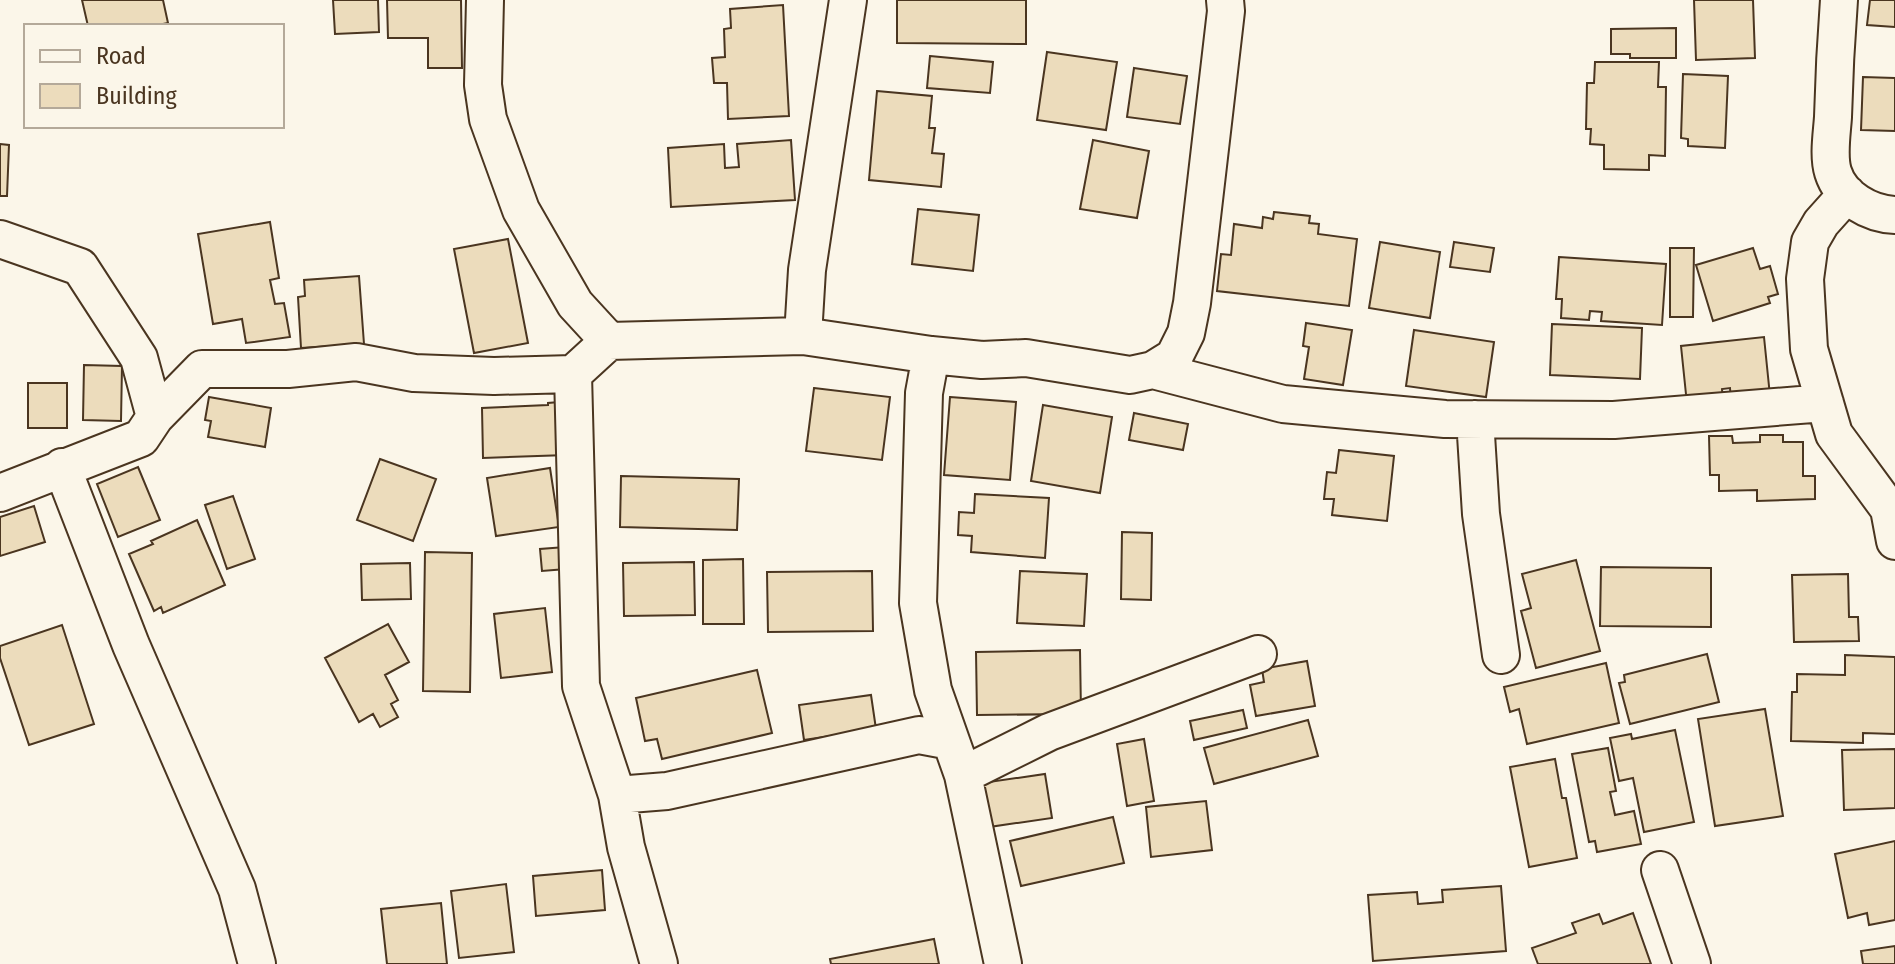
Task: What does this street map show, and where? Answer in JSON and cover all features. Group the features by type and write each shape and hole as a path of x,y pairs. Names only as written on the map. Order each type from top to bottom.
{"street":[{"path":"485,0 483,85 488,119 521,210 575,304 609,341"},
{"path":"803,336 807,270 848,0"},
{"path":"0,493 141,438 155,417 202,369 288,369 356,362 414,373 494,376 573,374 609,341 803,336 931,355 982,360 1026,358 1130,375 1153,370 1174,357 1186,333 1192,303 1225,0"},
{"path":"1839,0 1833,172 1847,194 1880,215 1895,215"},
{"path":"1847,194 1821,223 1810,242 1805,279 1809,349 1834,434 1889,509 1895,541"},
{"path":"0,239 80,267 139,358 155,417"},
{"path":"931,355 924,393 918,603 933,690 963,775 1003,964"},
{"path":"1153,370 1283,404 1445,419 1614,420 1825,403"},
{"path":"573,374 581,686 617,795 626,847 659,964"},
{"path":"1475,419 1481,514 1501,655"},
{"path":"62,467 131,645 237,889 257,964"},
{"path":"963,775 1049,732 1258,654"},
{"path":"617,795 667,791 919,735 951,741"},
{"path":"1660,870 1692,964"}],"building":[{"path":"82,0 163,0 168,23 163,24 88,24"},
{"path":"333,0 378,0 379,32 335,34"},
{"path":"387,0 461,0 462,68 428,68 428,38 388,38"},
{"path":"897,0 1026,0 1026,44 897,43"},
{"path":"1694,0 1753,0 1755,58 1696,60"},
{"path":"1870,0 1895,0 1895,27 1867,25"},
{"path":"783,5 789,116 728,119 727,83 714,83 712,58 725,57 724,29 731,28 730,9"},
{"path":"1676,28 1676,58 1630,58 1630,54 1611,54 1611,29"},
{"path":"1047,52 1117,62 1106,130 1037,120"},
{"path":"930,56 993,62 990,93 927,88"},
{"path":"1595,62 1659,62 1658,87 1666,87 1665,156 1649,155 1649,170 1604,169 1604,145 1590,144 1591,129 1586,129 1587,83 1594,83"},
{"path":"1134,68 1187,76 1180,124 1127,117"},
{"path":"1683,74 1728,76 1725,148 1688,146 1688,139 1681,138"},
{"path":"1863,77 1895,78 1895,131 1861,130"},
{"path":"877,91 932,96 929,128 935,128 932,153 944,154 941,187 869,180"},
{"path":"791,140 795,200 671,207 668,148 724,144 725,168 739,167 737,144"},
{"path":"1093,140 1149,151 1137,218 1080,209"},
{"path":"0,144 9,145 7,196 0,196"},
{"path":"918,209 979,215 973,271 912,264"},
{"path":"1274,212 1310,216 1309,223 1319,224 1318,234 1357,239 1349,306 1217,291 1221,254 1231,255 1234,224 1262,228 1263,217 1273,219"},
{"path":"270,222 279,278 270,280 275,304 284,303 290,337 246,343 242,319 213,324 198,234"},
{"path":"508,239 528,343 474,353 454,249"},
{"path":"1380,242 1440,252 1430,318 1369,308"},
{"path":"1454,242 1494,248 1490,272 1450,267"},
{"path":"1670,248 1694,248 1693,317 1670,317"},
{"path":"1753,248 1760,269 1770,266 1778,294 1768,297 1770,303 1713,321 1696,265"},
{"path":"1559,257 1666,264 1662,325 1601,321 1602,312 1590,311 1589,320 1561,318 1562,299 1556,299"},
{"path":"359,276 364,344 301,348 298,297 305,296 304,280"},
{"path":"1306,323 1352,330 1343,385 1304,379 1309,347 1303,346"},
{"path":"1552,324 1642,328 1640,379 1550,375"},
{"path":"1414,330 1494,342 1486,397 1406,386"},
{"path":"1764,337 1770,396 1731,400 1730,388 1722,389 1723,401 1687,404 1681,346"},
{"path":"84,365 122,366 121,421 83,420"},
{"path":"28,383 67,383 67,428 28,428"},
{"path":"814,388 890,397 882,460 806,451"},
{"path":"209,397 271,408 265,447 208,437 211,421 205,420"},
{"path":"950,397 1016,402 1010,480 944,475"},
{"path":"559,402 567,455 483,458 482,408"},
{"path":"1043,405 1112,417 1100,493 1031,481"},
{"path":"1134,413 1188,424 1183,450 1129,440"},
{"path":"1760,435 1783,435 1783,442 1803,442 1803,476 1815,476 1815,499 1757,501 1757,490 1719,491 1719,475 1710,475 1709,436 1732,436 1733,443 1760,442"},
{"path":"1339,450 1394,456 1387,521 1332,515 1334,499 1324,499 1327,472 1336,473"},
{"path":"380,459 436,479 413,541 357,520"},
{"path":"138,467 160,520 118,537 97,484"},
{"path":"550,468 559,527 496,536 487,478"},
{"path":"621,476 739,479 737,530 620,527"},
{"path":"975,494 1049,498 1045,558 971,552 972,536 958,535 959,512 974,513"},
{"path":"233,496 255,559 227,569 205,505"},
{"path":"34,506 45,542 0,556 0,517"},
{"path":"197,520 225,585 163,613 161,607 154,611 129,554"},
{"path":"1122,532 1152,533 1151,600 1121,599"},
{"path":"565,547 566,569 542,571 540,549"},
{"path":"425,552 472,553 470,692 423,691"},
{"path":"743,559 744,624 703,624 703,560"},
{"path":"1576,560 1600,651 1536,668 1521,611 1531,608 1522,574"},
{"path":"694,562 695,615 624,616 623,563"},
{"path":"410,563 411,599 362,600 361,564"},
{"path":"1601,567 1711,568 1711,627 1600,626"},
{"path":"872,571 873,631 768,632 767,572"},
{"path":"1020,571 1087,574 1084,626 1017,623"},
{"path":"1848,574 1849,617 1858,617 1859,641 1794,642 1792,575"},
{"path":"545,608 552,672 501,678 494,614"},
{"path":"388,624 409,662 385,675 398,700 391,704 398,717 380,727 373,714 359,722 325,658"},
{"path":"62,625 94,724 29,745 0,658 0,646"},
{"path":"1080,650 1081,714 977,715 976,652"},
{"path":"1707,654 1719,702 1630,724 1619,683 1625,682 1624,675"},
{"path":"1845,655 1895,657 1895,734 1863,733 1863,743 1791,741 1792,692 1797,692 1797,674 1845,675"},
{"path":"1307,661 1315,706 1256,716 1250,685 1264,682 1262,669"},
{"path":"1606,663 1619,723 1527,744 1519,709 1510,712 1504,687"},
{"path":"757,670 772,733 662,759 657,739 645,741 636,698"},
{"path":"871,695 876,729 804,740 799,705"},
{"path":"1765,709 1783,816 1715,826 1698,719"},
{"path":"1243,710 1247,728 1194,740 1190,721"},
{"path":"1308,720 1318,756 1214,784 1204,748"},
{"path":"1675,730 1694,822 1644,832 1633,778 1619,781 1610,738 1631,734 1632,739"},
{"path":"1144,739 1154,801 1127,806 1117,744"},
{"path":"1608,748 1616,791 1610,792 1615,815 1634,811 1641,844 1597,852 1595,841 1589,842 1572,754"},
{"path":"1895,749 1895,808 1844,810 1842,750"},
{"path":"1555,759 1577,858 1529,867 1510,767"},
{"path":"1045,774 1052,818 989,827 982,783"},
{"path":"1206,801 1212,850 1151,857 1146,807"},
{"path":"1113,817 1124,863 1021,886 1010,841"},
{"path":"1895,841 1895,920 1869,925 1867,913 1848,918 1835,854"},
{"path":"602,870 605,910 536,916 533,876"},
{"path":"506,884 514,952 459,958 451,891"},
{"path":"1501,886 1506,951 1373,961 1368,895 1417,892 1418,904 1443,902 1442,890"},
{"path":"441,903 447,964 387,964 381,909"},
{"path":"1633,913 1651,964 1538,964 1532,948 1576,933 1572,923 1599,914 1603,924"},
{"path":"934,939 939,964 831,964 830,959"},
{"path":"1895,946 1895,964 1863,964 1861,951"}]}
